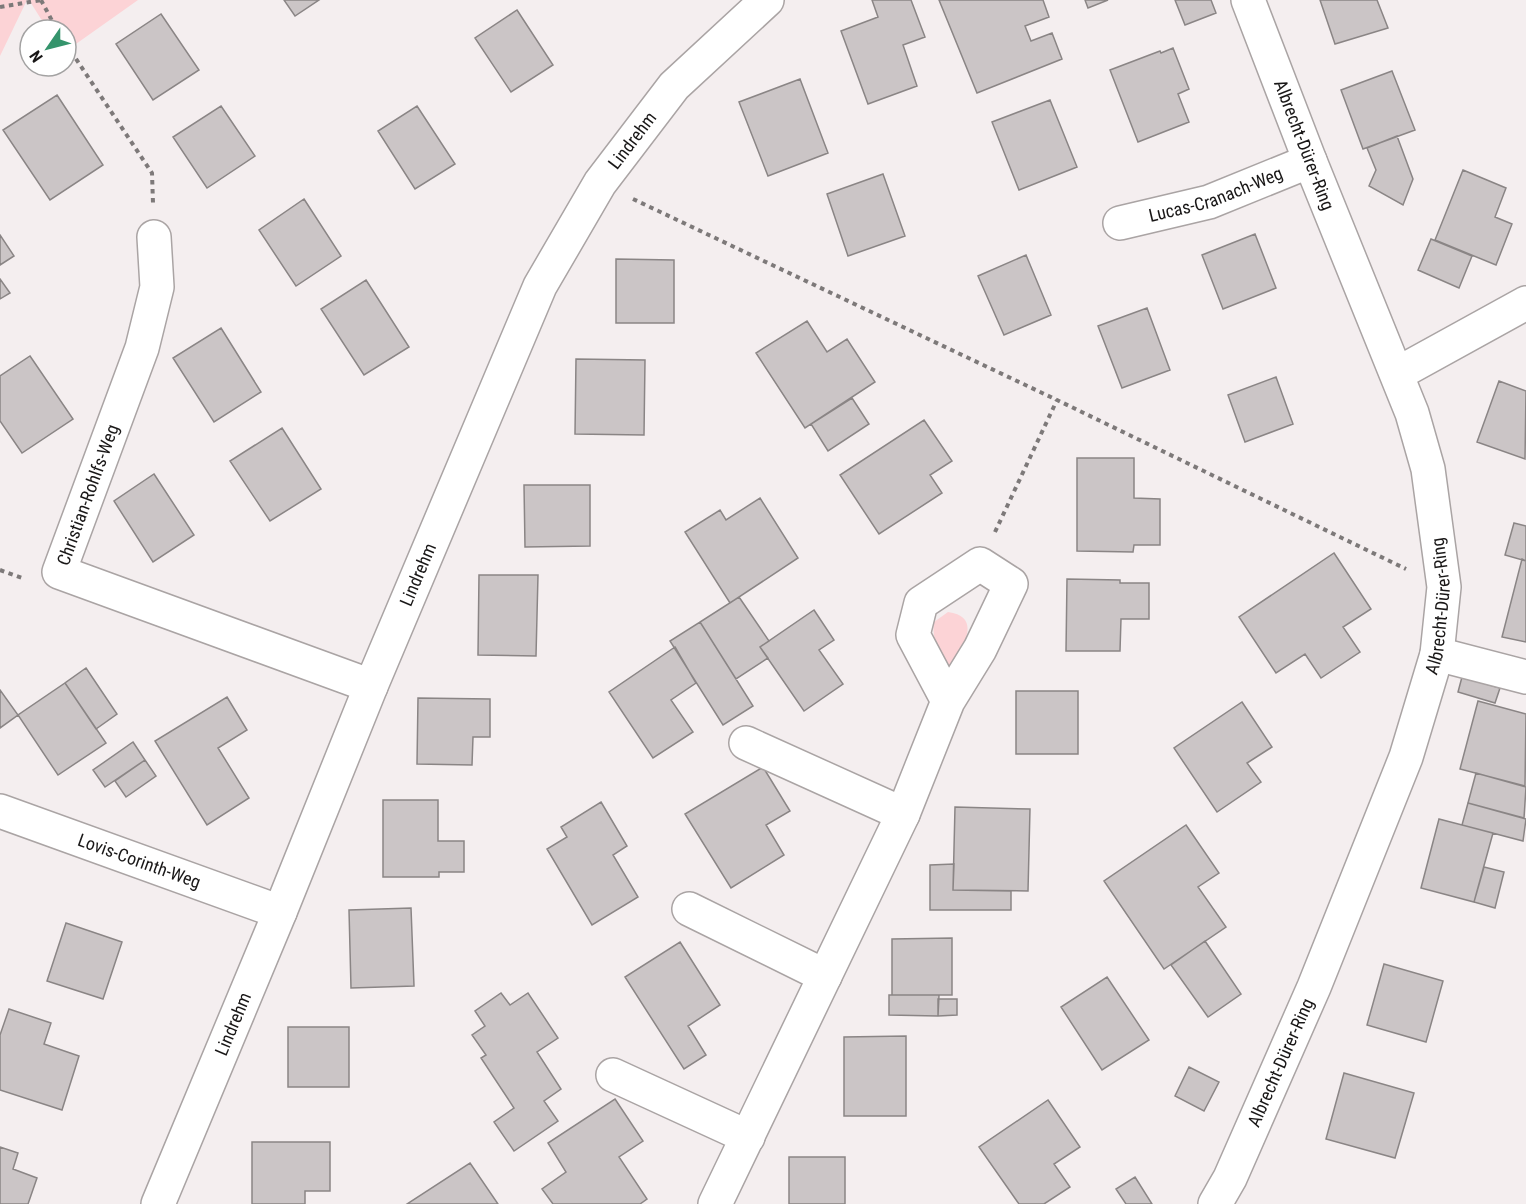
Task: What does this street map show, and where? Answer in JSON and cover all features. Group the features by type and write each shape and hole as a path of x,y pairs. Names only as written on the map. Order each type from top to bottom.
{"street":[{"name":"Lindrehm","path":"158,1204 371,686 540,286 600,183 674,86 767,0"},
{"name":"Albrecht-Dürer-Ring","path":"1215,1204 1230,1178 1314,987 1406,757 1437,654 1444,587 1428,469 1412,413 1248,0"},
{"name":"Lucas-Cranach-Weg","path":"1119,223 1209,202 1310,161"},
{"name":"Christian-Rohlfs-Weg","path":"154,237 157,287 142,348 58,572 371,686"},
{"path":"1397,374 1526,303"},
{"path":"716,1204 903,814 948,701 980,649 1011,584 980,564 921,603 913,635 948,701"},
{"path":"1437,654 1526,677"},
{"path":"746,743 903,814"},
{"name":"Lovis-Corinth-Weg","path":"0,810 280,912"},
{"path":"689,909 825,976"},
{"path":"613,1075 748,1137"}],"path":[{"path":"0,7 41,0 51,18"},
{"path":"78,62 152,173 154,237"},
{"path":"600,183 1444,587"},
{"path":"980,564 1057,400"}],"shaded area":[{"path":"0,0 27,0 18,18 0,56"},
{"path":"29,0 138,0 78,42 78,18 40,18"},
{"path":"948,612 959,615 965,620 968,628 964,645 950,670 938,647 933,629 934,622"}],"building":[{"path":"284,0 319,0 295,16"},
{"path":"872,0 911,0 925,37 903,45 917,86 868,104 841,31 878,17"},
{"path":"939,0 1043,0 1049,17 1025,26 1031,41 1052,33 1062,59 977,93"},
{"path":"1085,0 1108,0 1088,8"},
{"path":"1175,0 1211,0 1216,13 1185,25"},
{"path":"1320,0 1377,0 1388,28 1335,44"},
{"path":"517,10 553,65 511,92 475,38"},
{"path":"161,14 199,70 153,100 116,44"},
{"path":"1173,48 1189,89 1178,94 1189,122 1138,142 1110,70"},
{"path":"1392,71 1415,130 1363,149 1341,90"},
{"path":"800,79 828,153 768,176 739,102"},
{"path":"57,95 103,165 50,200 3,130"},
{"path":"1050,100 1077,167 1019,190 992,122"},
{"path":"221,106 255,156 207,188 173,137"},
{"path":"417,106 455,164 415,189 378,131"},
{"path":"1397,136 1413,179 1403,205 1369,186 1376,170 1367,148"},
{"path":"1463,170 1506,188 1495,217 1512,224 1496,265 1435,240"},
{"path":"883,174 905,236 848,256 827,194"},
{"path":"304,199 341,256 296,286 259,230"},
{"path":"1255,234 1276,288 1223,309 1202,255"},
{"path":"0,235 14,256 0,265"},
{"path":"1431,239 1472,256 1459,288 1418,270"},
{"path":"1026,255 1051,315 1004,335 978,276"},
{"path":"616,259 674,260 674,323 616,323"},
{"path":"0,279 10,293 0,299"},
{"path":"366,280 409,347 364,375 321,309"},
{"path":"1147,308 1170,370 1122,388 1098,326"},
{"path":"807,321 827,352 847,339 875,382 805,428 756,353"},
{"path":"221,328 261,392 214,422 173,358"},
{"path":"30,356 73,419 22,453 0,421 0,376"},
{"path":"576,359 645,360 644,435 575,434"},
{"path":"1276,377 1293,424 1245,442 1228,395"},
{"path":"1499,381 1526,391 1525,459 1477,442"},
{"path":"852,398 869,424 828,451 811,424"},
{"path":"924,420 952,461 930,475 942,493 879,534 840,475"},
{"path":"282,428 321,489 270,521 230,461"},
{"path":"1077,458 1134,458 1134,498 1160,499 1160,545 1134,545 1133,552 1077,551"},
{"path":"154,474 194,535 153,562 114,501"},
{"path":"524,485 590,485 590,546 525,547"},
{"path":"760,498 798,558 730,603 685,532 720,510 726,520"},
{"path":"1514,523 1526,526 1526,561 1505,555"},
{"path":"1334,553 1371,609 1343,627 1360,652 1321,678 1305,654 1276,673 1239,617"},
{"path":"1522,559 1526,561 1526,642 1502,637"},
{"path":"479,575 538,575 536,656 478,655"},
{"path":"1067,579 1149,583 1149,619 1121,619 1120,651 1066,651"},
{"path":"739,597 769,641 760,647 768,658 736,679 700,622"},
{"path":"814,610 834,640 819,650 843,684 804,711 760,647"},
{"path":"700,622 753,706 723,725 670,641"},
{"path":"675,647 696,683 671,700 693,732 653,758 609,692"},
{"path":"86,668 117,714 96,729 65,683"},
{"path":"1462,677 1500,688 1495,703 1458,692"},
{"path":"65,683 106,743 58,775 18,715"},
{"path":"0,690 18,715 0,728"},
{"path":"1016,691 1078,691 1078,754 1016,754"},
{"path":"227,697 247,730 218,748 249,798 207,825 155,741"},
{"path":"418,698 490,699 490,737 473,737 472,765 417,764"},
{"path":"1478,701 1526,714 1525,786 1460,769"},
{"path":"1242,702 1272,747 1247,763 1261,782 1217,812 1174,748"},
{"path":"133,742 145,760 105,787 93,770"},
{"path":"145,760 156,776 126,797 115,781"},
{"path":"763,767 790,811 766,825 784,855 731,888 685,814"},
{"path":"1476,773 1526,787 1524,818 1468,803"},
{"path":"383,800 438,800 438,841 464,841 464,872 439,872 439,877 383,877"},
{"path":"601,802 627,846 613,855 638,897 592,925 547,849 567,837 561,827"},
{"path":"1468,803 1526,819 1523,841 1462,825"},
{"path":"955,807 1030,809 1028,891 953,890"},
{"path":"1439,819 1493,833 1474,902 1421,888"},
{"path":"1186,825 1219,873 1198,887 1226,927 1164,969 1104,881"},
{"path":"954,864 953,890 1011,891 1011,910 930,910 930,865"},
{"path":"1484,867 1504,872 1495,908 1474,902"},
{"path":"411,908 414,986 351,988 349,910"},
{"path":"66,923 122,942 103,999 47,981"},
{"path":"952,938 952,995 892,995 892,939"},
{"path":"1205,941 1241,994 1208,1017 1171,965"},
{"path":"680,942 720,1005 688,1026 706,1055 684,1069 625,977"},
{"path":"1384,964 1443,981 1426,1042 1367,1025"},
{"path":"1107,977 1149,1040 1102,1070 1061,1007"},
{"path":"501,993 510,1005 528,993 558,1038 537,1052 561,1089 544,1101 558,1121 514,1151 494,1122 514,1108 481,1058 486,1055 472,1035 485,1026 475,1011"},
{"path":"889,995 939,995 938,1016 889,1015"},
{"path":"938,999 957,999 957,1015 938,1016"},
{"path":"9,1009 51,1023 44,1044 79,1056 62,1110 0,1090 0,1035"},
{"path":"288,1027 349,1027 349,1087 288,1087"},
{"path":"906,1036 906,1116 844,1116 844,1037"},
{"path":"1189,1067 1219,1082 1204,1111 1175,1096"},
{"path":"1344,1073 1414,1093 1395,1158 1326,1139"},
{"path":"615,1099 643,1141 619,1157 647,1199 640,1204 553,1204 542,1189 566,1172 548,1143"},
{"path":"1048,1100 1080,1147 1054,1164 1070,1187 1044,1204 1019,1204 979,1147"},
{"path":"252,1142 330,1142 330,1191 305,1191 305,1204 252,1204"},
{"path":"0,1147 18,1153 13,1169 37,1178 28,1204 0,1204"},
{"path":"789,1157 845,1157 845,1204 789,1204"},
{"path":"470,1163 498,1204 407,1204"},
{"path":"1135,1177 1152,1204 1126,1204 1116,1189"}]}
